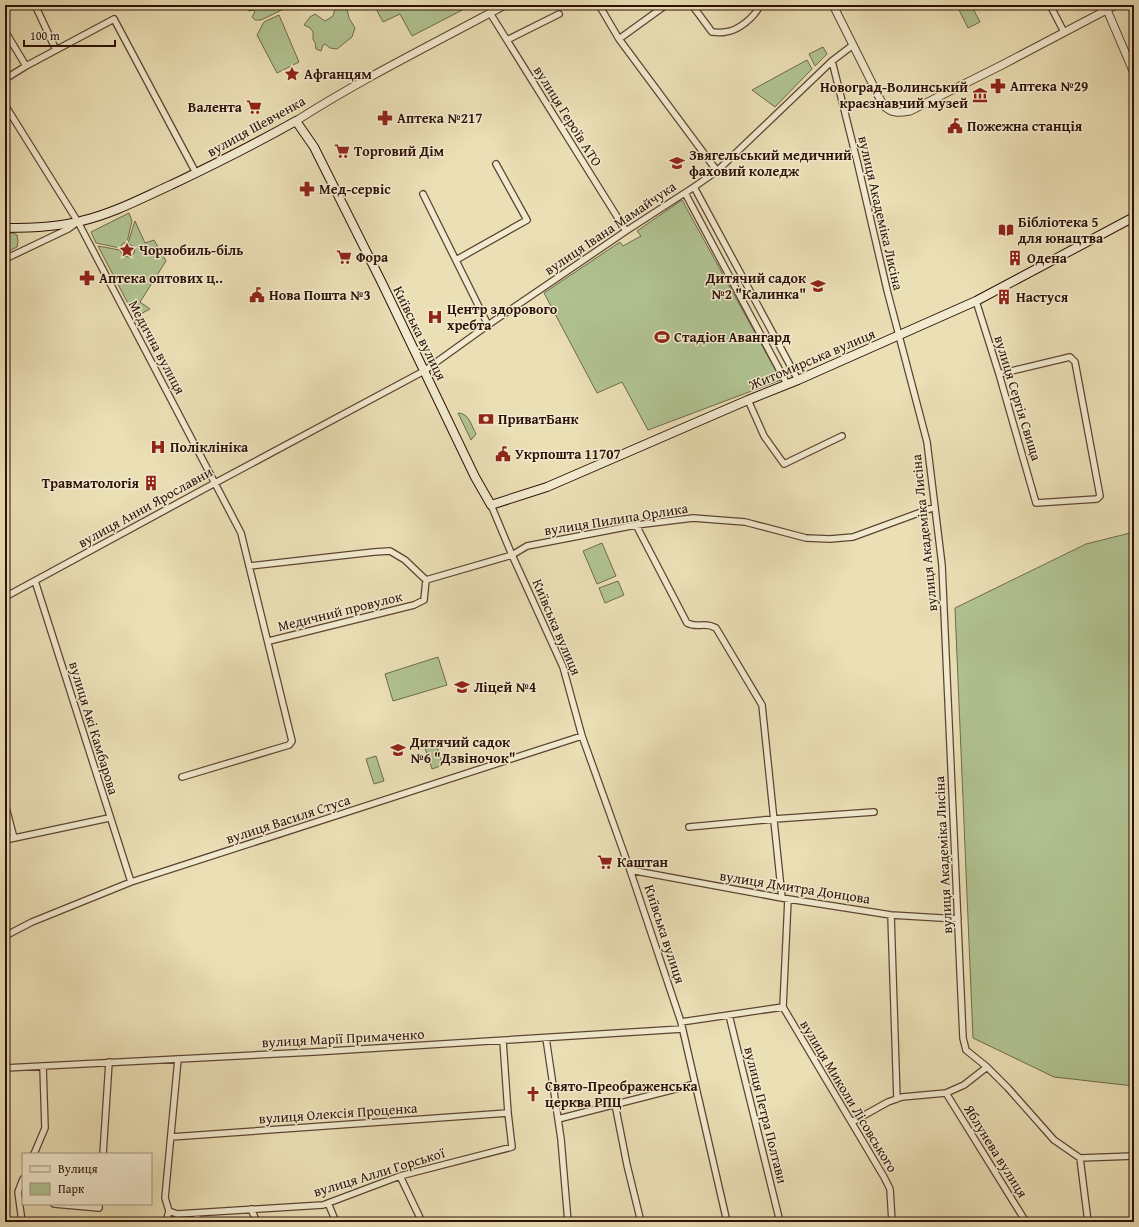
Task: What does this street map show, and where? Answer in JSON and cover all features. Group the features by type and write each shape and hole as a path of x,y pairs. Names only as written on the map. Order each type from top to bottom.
{"main road":[{"name":"вулиця Шевченка","path":"5,228 20,228 78,222 92,218 145,197 196,173 296,121"},
{"name":"Київська вулиця","path":"296,121 314,147 382,283 475,477 491,505"},
{"name":"Житомирська вулиця","path":"491,505 547,487 748,400 798,380 976,301 1134,217"}],"street":[{"path":"35,5 56,50"},
{"name":"вулиця Шевченка","path":"296,121 320,105 505,5"},
{"path":"599,5 619,39 717,170"},
{"path":"619,39 666,5"},
{"path":"692,5 712,32 726,32 740,27 758,11 760,5"},
{"path":"833,5 883,105 894,113 901,113 910,110 1116,5"},
{"path":"1050,5 1064,32"},
{"path":"1107,10 1134,73"},
{"name":"вулиця Героїв АТО","path":"490,13 626,231"},
{"path":"507,40 559,14"},
{"path":"5,79 26,66 114,19 196,173"},
{"path":"5,31 26,66"},
{"name":"вулиця Івана Мамайчука","path":"424,372 488,325 717,170 832,61 852,45"},
{"name":"вулиця Академіка Лисіна","path":"832,61 899,335 927,442 942,566 963,1038 966,1050 987,1067"},
{"name":"Медична вулиця","path":"5,105 78,222 215,482"},
{"path":"456,260 526,220 496,164"},
{"path":"694,187 798,380"},
{"path":"685,193 787,384"},
{"path":"423,194 488,325"},
{"path":"5,258 68,229 78,222"},
{"name":"вулиця Сергія Свища","path":"976,301 999,374 1036,503 1097,499 1100,496 1075,362 1070,357 999,374"},
{"name":"вулиця Анни Ярославни","path":"5,597 215,482 424,372"},
{"path":"748,400 764,436 784,464 842,436"},
{"name":"Медичний провулок","path":"215,482 241,533 269,641 414,605 424,600 426,580"},
{"name":"Київська вулиця","path":"491,505 563,667 582,736 630,870 682,1029 727,1222"},
{"name":"вулиця Пилипа Орлика","path":"512,555 528,546 636,525 693,518 745,522 806,538 830,539 853,536 935,507"},
{"path":"636,525 687,623 692,625 709,624 716,628 762,705 774,819 785,898 783,1008 680,1022"},
{"path":"249,566 390,551 405,560 426,580 512,555"},
{"name":"вулиця Акі Камбарова","path":"35,581 109,818 131,882"},
{"path":"182,777 292,743 269,641"},
{"name":"вулиця Василя Стуса","path":"5,936 32,922 131,882 582,736"},
{"path":"5,804 14,838"},
{"path":"689,827 874,812"},
{"path":"5,840 109,818"},
{"name":"вулиця Дмитра Донцова","path":"630,870 785,898 891,915 958,919"},
{"path":"891,915 897,1099"},
{"name":"вулиця Миколи Лісовського","path":"783,1008 884,1177 890,1189 892,1222"},
{"name":"вулиця Петра Полтави","path":"729,1015 780,1222"},
{"name":"вулиця Марії Примаченко","path":"5,1068 314,1052 682,1029"},
{"path":"546,1038 561,1139 568,1222"},
{"path":"503,1041 508,1113"},
{"path":"166,1222 169,1211 165,1198 178,1059"},
{"path":"102,1153 109,1062"},
{"path":"34,1153 45,1128 43,1066"},
{"path":"852,1122 888,1102 902,1097 946,1093 964,1085 987,1067 1008,1088 1054,1140 1080,1158 1134,1156"},
{"path":"558,1119 695,1084"},
{"name":"Яблунева вулиця","path":"946,1093 1026,1222"},
{"path":"615,1104 627,1165 641,1222"},
{"name":"вулиця Олексія Проценка","path":"171,1137 508,1113"},
{"name":"вулиця Алли Горської","path":"169,1211 177,1214 323,1205 400,1176 512,1148 508,1113"},
{"path":"1080,1158 1088,1222"},
{"path":"400,1176 422,1222"},
{"path":"22,1182 18,1192 22,1222"},
{"path":"328,1203 336,1222"},
{"path":"65,1205 99,1208 99,1205"},
{"path":"251,1209 257,1222"},
{"path":"196,1213 199,1222"}],"green space":[{"path":"250,5 292,5 261,20 255,20 252,17 255,12 253,10 249,11 248,9"},
{"path":"374,5 472,5 412,36 400,14 383,22"},
{"path":"964,5 971,5 980,22 968,28 958,8"},
{"path":"342,6 347,9 349,18 355,28 352,37 337,49 330,48 325,44 323,45 321,51 316,49 315,42 313,40 313,32 310,28 304,25 310,17 315,14 325,21 333,16 335,9"},
{"path":"279,15 299,62 277,73 257,35 264,22"},
{"path":"823,47 827,54 815,66 809,54"},
{"path":"807,60 812,69 775,107 752,90"},
{"name":"Стадіон Авангард","path":"682,200 781,380 648,430 622,382 597,393 544,293 620,242 623,246 641,236 637,231"},
{"path":"129,213 132,221 127,242 122,244 120,248 96,243 91,232"},
{"path":"135,221 145,243 154,240 166,261 140,302 150,309 135,317 98,246 120,250 123,256 129,257 134,253 135,248 128,243"},
{"path":"5,233 13,233 17,235 18,241 17,247 5,253"},
{"path":"458,413 465,415 471,423 476,434 471,440"},
{"path":"1134,532 1134,1086 1054,1077 973,1038 955,608 1086,544"},
{"path":"602,543 616,576 597,584 583,551"},
{"path":"618,581 624,595 605,603 599,588"},
{"path":"438,657 447,685 393,701 385,674"},
{"path":"435,742 443,765 432,769 424,745"},
{"path":"376,756 384,781 374,784 366,759"}],"place":[{"name":"Афганцям","path":"292,74"},
{"name":"Аптека №29","path":"998,86"},
{"name":"Новоград-Волинський краєзнавчий музей","path":"980,95"},
{"name":"Валента","path":"254,107"},
{"name":"Аптека №217","path":"385,118"},
{"name":"Пожежна станція","path":"955,126"},
{"name":"Торговий Дім","path":"342,151"},
{"name":"Звягельський медичний фаховий коледж","path":"677,163"},
{"name":"Мед-сервіс","path":"307,189"},
{"name":"Бібліотека 5 для юнацтва","path":"1006,230"},
{"name":"Чорнобиль-біль","path":"127,250"},
{"name":"Фора","path":"344,257"},
{"name":"Одена","path":"1015,258"},
{"name":"Аптека оптових ц‥","path":"87,278"},
{"name":"Дитячий садок №2 \"Калинка\"","path":"818,286"},
{"name":"Нова Пошта №3","path":"257,295"},
{"name":"Настуся","path":"1004,297"},
{"name":"Центр здорового хребта","path":"435,317"},
{"name":"Стадіон Авангард","path":"662,337"},
{"name":"ПриватБанк","path":"486,419"},
{"name":"Поліклініка","path":"158,447"},
{"name":"Укрпошта 11707","path":"503,454"},
{"name":"Травматологія","path":"151,483"},
{"name":"Ліцей №4","path":"462,687"},
{"name":"Дитячий садок №6 \"Дзвіночок\"","path":"398,750"},
{"name":"Каштан","path":"605,862"},
{"name":"Свято-Преображенська церква РПЦ","path":"533,1094"}]}
